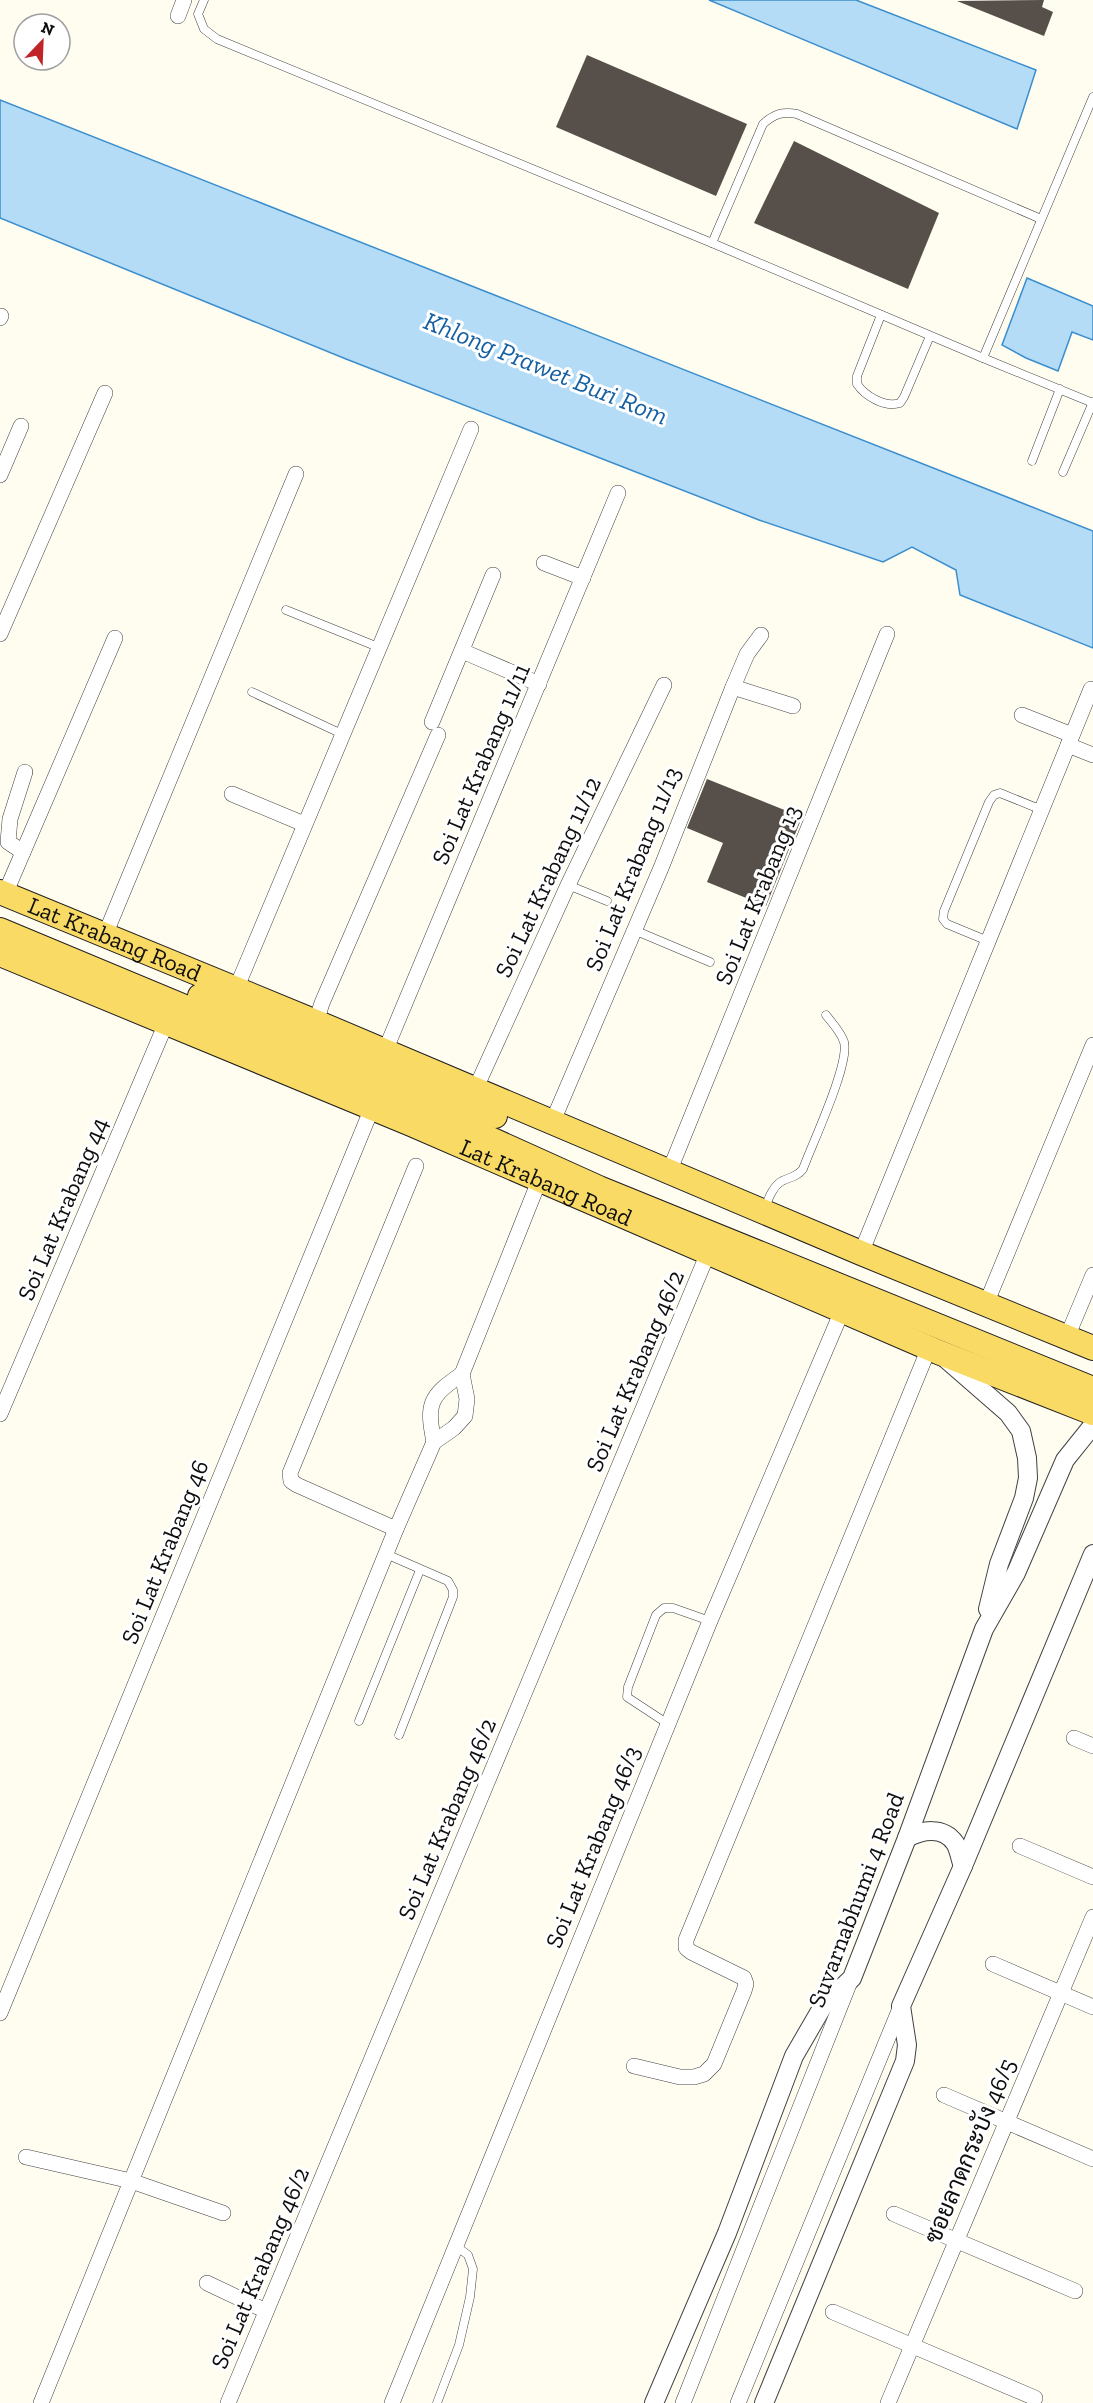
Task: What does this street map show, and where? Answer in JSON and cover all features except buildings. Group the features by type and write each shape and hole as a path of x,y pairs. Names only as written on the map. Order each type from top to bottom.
{"main road":[{"name":"Lat Krabang Road","path":"2,900 105,935 316,1022 986,1304 1087,1349"},
{"path":"2,900 1087,1349"},
{"path":"0,930 362,1082 609,1192 1093,1389"},
{"name":"Lat Krabang Road","path":"0,954 167,1021 372,1108 933,1350 1093,1413"}],"street":[{"path":"178,16 184,0"},
{"path":"0,634 105,393"},
{"path":"0,476 21,426"},
{"path":"236,989 471,429"},
{"path":"105,935 296,474"},
{"name":"Soi Lat Krabang 11/11","path":"385,1052 618,493"},
{"path":"544,563 583,578"},
{"path":"316,1022 435,729 462,651 493,575"},
{"name":"Soi Lat Krabang 13","path":"669,1172 888,634"},
{"name":"Soi Lat Krabang 11/13","path":"552,1123 662,868 747,654 761,635"},
{"path":"2,900 115,638"},
{"path":"462,651 539,684"},
{"name":"Soi Lat Krabang 11/12","path":"475,1090 568,885 664,685"},
{"path":"733,687 793,706"},
{"path":"861,1253 1091,690"},
{"path":"1022,715 1093,755"},
{"path":"23,852 8,842 8,831 25,772"},
{"path":"232,794 304,824"},
{"name":"Soi Lat Krabang 44","path":"0,1414 167,1021"},
{"path":"986,1304 1093,1045"},
{"name":"Soi Lat Krabang 46","path":"0,2013 372,1108"},
{"path":"396,1528 297,1485 291,1481 290,1473 416,1166"},
{"path":"41,2403 396,1528 434,1442 454,1428 465,1416 467,1399 462,1374 539,1180"},
{"name":"Soi Lat Krabang 46/2","path":"228,2403 708,1253"},
{"path":"1087,1349 1093,1275"},
{"name":"Soi Lat Krabang 46/3","path":"392,2403 710,1621 842,1311"},
{"path":"634,2066 680,2077 694,2077 704,2074 714,2064 746,1984 744,1978 691,1952 686,1948 686,1940 933,1350 1008,1413 1021,1431 1027,1458 1028,1478 1024,1498 999,1564 984,1629"},
{"path":"434,1442 429,1418 431,1401 442,1388 462,1374"},
{"name":"Suvarnabhumi 4 Road","path":"683,2403 907,1839 984,1629 1016,1573 1065,1460 1093,1425"},
{"path":"738,2403 901,2006 963,1866 1093,1554"},
{"path":"1074,1738 1093,1746"},
{"path":"907,1839 918,1832 931,1830 944,1834 954,1842 963,1866"},
{"path":"1020,1846 1093,1876"},
{"name":"ซอยลาดกระบัง 46/5","path":"888,2403 1093,1917"},
{"path":"993,1964 1093,2007"},
{"path":"654,2403 727,2233 794,2056 824,2006 852,1978"},
{"path":"764,2403 905,2061 907,2045 901,2006"},
{"path":"944,2096 1093,2159"},
{"path":"26,2157 131,2181 223,2213"},
{"path":"894,2214 1075,2291"},
{"path":"207,2283 266,2311"},
{"path":"833,2312 1035,2398"}],"lane":[{"path":"204,0 198,14 204,29 217,39 1093,403 1063,472"},
{"path":"982,358 1093,98"},
{"path":"712,243 763,124 778,114 788,112 1041,219"},
{"path":"882,315 857,376 857,384 867,395 887,404 900,403 904,397 930,336"},
{"path":"1032,461 1060,389"},
{"path":"286,610 378,647"},
{"path":"252,692 342,734"},
{"path":"988,941 947,924 943,919 944,911 989,802 994,795 1000,793 1042,810"},
{"path":"568,885 607,901"},
{"path":"634,930 710,962"},
{"path":"764,1212 776,1186 794,1177 803,1169 843,1064 844,1043 839,1031 826,1015"},
{"path":"386,1554 448,1581 453,1590 453,1598 399,1735"},
{"path":"359,1721 420,1570"},
{"path":"668,1724 627,1697 628,1687 656,1615 664,1608 673,1608 710,1621"},
{"path":"437,2403 466,2320 473,2269 468,2255 455,2245"}],"water":[{"path":"709,0 856,0 1036,70 1017,129"},
{"name":"Khlong Prawet Buri Rom","path":"0,100 1093,531 1093,648 960,595 956,570 912,547 883,562 759,520 346,359 0,218"},
{"path":"1027,278 1093,306 1093,340 1072,332 1058,371 1002,345"}]}
